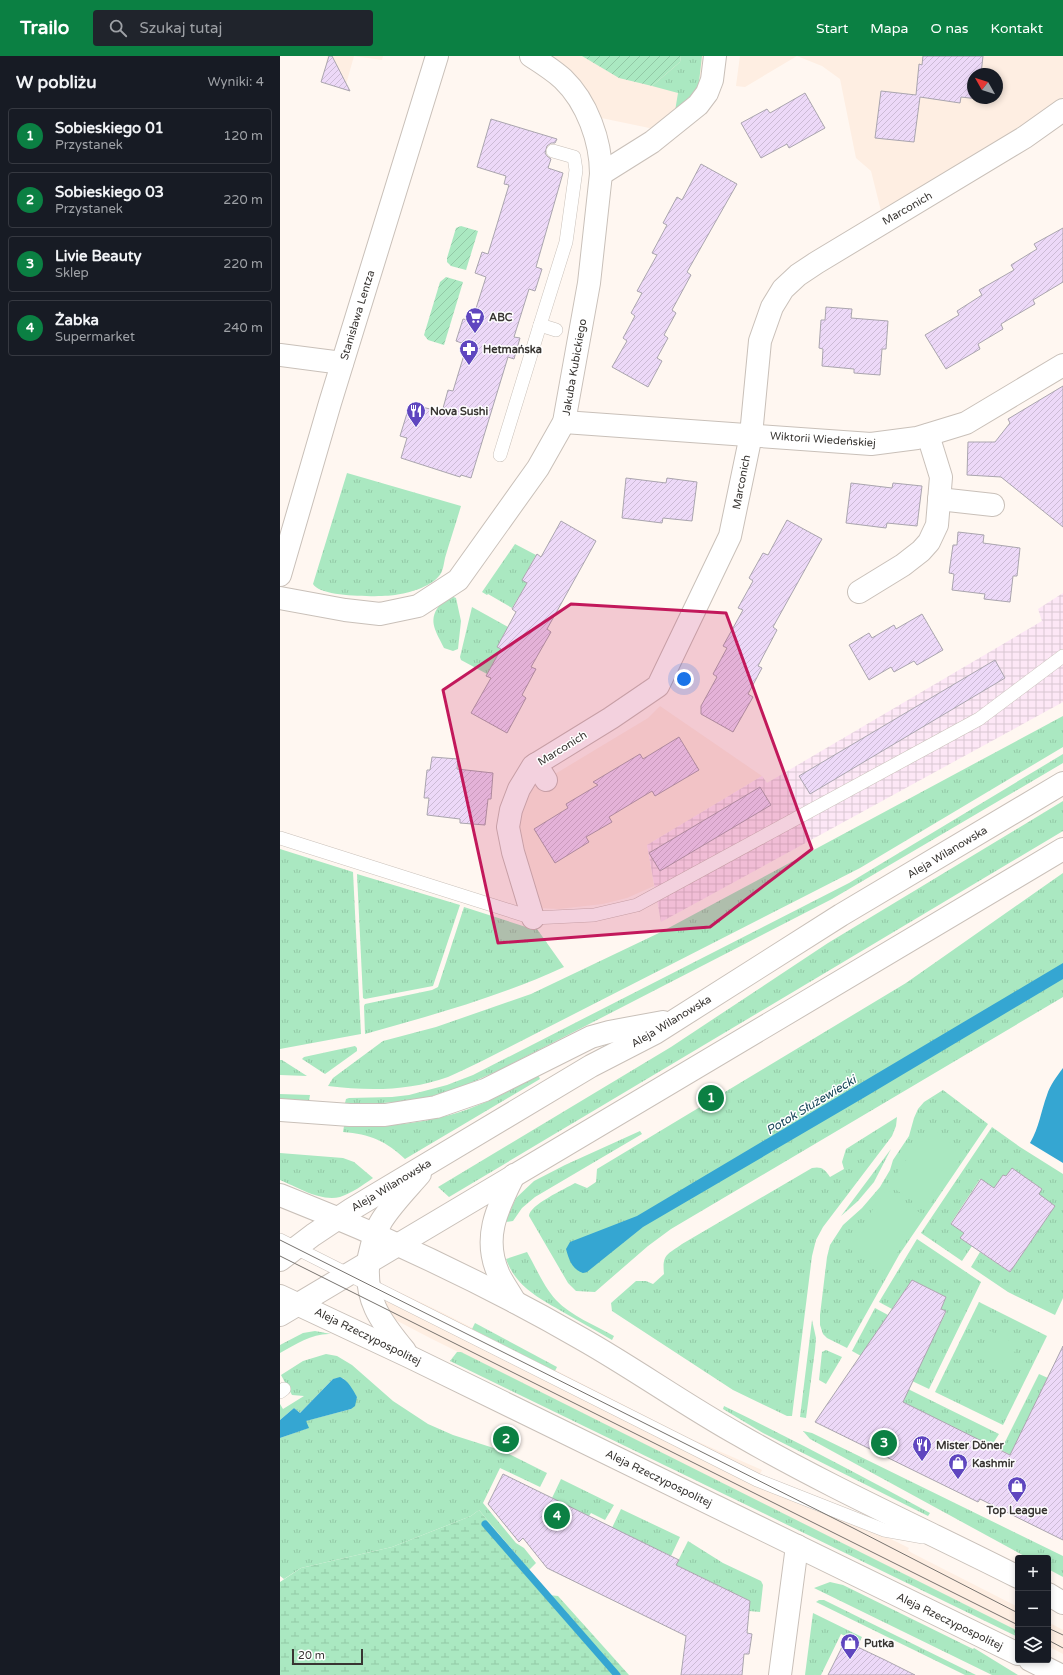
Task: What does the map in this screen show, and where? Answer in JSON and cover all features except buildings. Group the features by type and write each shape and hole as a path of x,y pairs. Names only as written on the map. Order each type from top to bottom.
{"street":[{"name":"Stanisława Lentza","path":"280,575 342,364 437,56"},
{"name":"Jakuba Kubickiego","path":"280,598 345,610 380,614 418,606 458,580 538,468 564,422 590,283 601,174 601,159 592,125 580,100 564,80 531,56"},
{"path":"601,174 652,142 698,104 707,94 712,80 715,56"},
{"name":"Marconich","path":"533,918 513,852 508,827 511,810 518,789 530,769 541,772 611,718 658,686 730,536 751,435 760,341 772,307 783,289 816,263 1025,137 1063,110"},
{"path":"280,355 342,364"},
{"name":"Wiktorii Wiedeńskiej","path":"564,422 871,444 917,438 966,423 1063,365"},
{"path":"859,592 903,565 921,551 929,542 937,525 941,477 928,435"},
{"path":"939,499 993,504"},
{"name":"Aleja Wilanowska","path":"285,1249 591,1066 635,1044 840,915 1063,783"},
{"path":"280,1315 289,1300 362,1273 398,1245 1063,849"},
{"path":"280,1110 385,1116 436,1107 485,1090 591,1037 676,1019"},
{"path":"410,1357 379,1316 372,1302 362,1273 375,1235 388,1211 431,1161"},
{"path":"514,1175 498,1208 491,1240 496,1268 515,1302"},
{"path":"280,1195 398,1245 515,1302 613,1357 739,1435 1015,1576"},
{"name":"Aleja Rzeczypospolitej","path":"289,1300 410,1357 1015,1653"},
{"path":"780,1675 797,1546"},
{"path":"1051,1596 1063,1602"},
{"path":"1036,1663 1060,1675"}],"lane":[{"path":"500,455 566,242 576,170 574,157 553,151"},
{"path":"540,325 556,330"},
{"path":"280,838 533,918 561,918 594,915 637,905 979,719 1063,656"},
{"path":"285,1249 362,1273 757,1480 884,1530 944,1540"}],"highlighted area":[{"path":"571,604 726,613 812,849 710,927 498,943 443,690"}],"shaded area":[{"path":"327,56 354,56 345,88 321,82"},
{"path":"354,56 383,56 382,60"},
{"path":"531,56 709,56 707,84 654,129 587,115"},
{"path":"740,56 797,56 745,87 736,86"},
{"path":"797,56 1063,56 1063,97 1049,111 881,211 871,171 856,158 840,79 822,66"},
{"path":"1063,593 1063,702 661,922 647,845 762,776 767,783 1042,621 1038,609"},
{"path":"660,706 762,776 647,845 654,886 627,898 603,904 559,909 536,908 516,825 522,806 535,786 648,718"},
{"path":"376,1287 395,1290 441,1312 687,1437 762,1470 760,1474 909,1548 908,1550 912,1553 1015,1605 1015,1630 430,1338 386,1315"},
{"path":"1051,1624 1063,1630 1063,1654 1051,1648"}],"green space":[{"path":"582,56 681,56 680,62 652,86 619,78"},
{"path":"681,56 702,56 699,82 707,84 675,111 678,93 652,86 680,62"},
{"path":"461,226 478,231 466,270 451,266 447,262 456,228"},
{"path":"446,277 463,282 444,345 428,340 424,335 440,282"},
{"path":"347,473 461,506 442,570 435,580 419,589 407,593 377,596 351,596 327,592 318,589 313,584"},
{"path":"515,544 536,555 522,580 527,583 512,608 482,592"},
{"path":"451,596 456,598 461,621 458,649 453,651 444,648 433,622 435,611 443,601"},
{"path":"472,607 508,627 497,647 501,649 487,674 461,660 460,657"},
{"path":"1063,716 1063,747 860,868 482,1061 448,1077 419,1085 389,1089 359,1089 328,1086 333,1078 383,1041 436,1027 531,994 661,932"},
{"path":"1063,754 1063,763 832,899 498,1071 458,1088 426,1098 386,1103 345,1103 346,1099 349,1098 409,1095 447,1085 473,1075 849,883"},
{"path":"1063,801 1063,831 449,1197 438,1187 671,1047 828,943"},
{"path":"280,849 353,872 361,1034 280,1049"},
{"path":"1063,873 1063,997 671,1229 648,1246 595,1292 576,1291 568,1283 529,1216 535,1207 541,1202 575,1183 587,1188 596,1182 597,1169 906,983"},
{"path":"357,874 460,905 433,986 365,999 363,998"},
{"path":"464,907 526,927 537,929 564,967 540,978 490,996 365,1034 365,1004 432,990 438,987"},
{"path":"355,1046 357,1051 325,1074 302,1059 304,1057"},
{"path":"280,1060 282,1060 307,1076 280,1075"},
{"path":"538,1075 540,1079 405,1159 384,1143 369,1137 343,1132 344,1126 379,1126 431,1120 448,1116 488,1101"},
{"path":"943,1090 988,1124 899,1255 847,1348 827,1338 823,1334 820,1325 827,1257 830,1245 843,1225 862,1208 880,1187 890,1170 893,1160 909,1136 918,1109 924,1102"},
{"path":"280,1094 310,1095 309,1101 280,1099"},
{"path":"897,1117 896,1126 892,1136 823,1227 816,1240 812,1256 792,1416 787,1416 733,1390 612,1311 611,1303 636,1281 646,1281 653,1284 664,1274 665,1259 669,1253 682,1244 812,1168 818,1167 822,1169 830,1177 844,1169 842,1162 846,1149"},
{"path":"929,1127 965,1153 926,1210 889,1185"},
{"path":"992,1127 1020,1147 1063,1174 1063,1298 1055,1315 1008,1292 971,1267 980,1252 1010,1272 1055,1206 1038,1194 1042,1189 1012,1168 1006,1176 1003,1175 994,1188 980,1179 951,1223 964,1233 960,1238 972,1246 962,1261 921,1233"},
{"path":"640,1131 642,1134 535,1197 522,1208 513,1221 505,1222 516,1198 534,1181 565,1165"},
{"path":"891,1149 874,1182 858,1201 841,1216"},
{"path":"280,1153 343,1158 354,1162 373,1178 353,1191 340,1197 333,1198 317,1196 280,1180"},
{"path":"887,1189 923,1215 884,1272 847,1247"},
{"path":"917,1239 981,1282 929,1389 912,1381 946,1312 941,1309 946,1297 912,1280 892,1309 879,1302"},
{"path":"527,1252 544,1283 556,1300 576,1316 614,1336 612,1340 545,1302 522,1284 510,1269 506,1259"},
{"path":"979,1302 1047,1336 1003,1425 935,1392"},
{"path":"875,1308 888,1315 861,1356 852,1351"},
{"path":"812,1320 816,1338 806,1418 800,1417"},
{"path":"475,1323 557,1367 555,1371 472,1329"},
{"path":"315,1331 331,1334 311,1337 280,1353 280,1345 303,1333"},
{"path":"990,1331 1018,1345 1005,1371 977,1357"},
{"path":"826,1350 842,1357 826,1384 819,1380 822,1352"},
{"path":"457,1352 461,1352 1015,1629 1015,1636 450,1361"},
{"path":"326,1354 337,1356 352,1365 393,1401 428,1424 453,1435 503,1451 547,1473 540,1487 500,1468 483,1503 516,1543 524,1548 536,1563 529,1570 479,1510 471,1516 392,1547 301,1568 284,1579 280,1576 280,1438 308,1428 305,1421 351,1409 357,1397 343,1378 333,1379 300,1413 294,1408 280,1420 280,1404 283,1409 304,1396 292,1395 281,1375 303,1361"},
{"path":"1039,1374 1048,1378 1012,1451 1013,1456 1001,1450"},
{"path":"908,1389 999,1434 992,1445 981,1440 979,1443 960,1434 962,1431 902,1402"},
{"path":"724,1406 828,1458 930,1513 928,1516 763,1433 723,1409"},
{"path":"803,1431 812,1433 1063,1556 1063,1577 1051,1571 1051,1555 1023,1555 810,1439"},
{"path":"561,1479 614,1505 605,1520 591,1513 589,1516 552,1498"},
{"path":"621,1509 680,1537 671,1556 661,1551 658,1556 610,1532"},
{"path":"479,1510 549,1595 558,1596 629,1675 280,1675 280,1582 301,1568 392,1547 471,1516"},
{"path":"688,1541 723,1563 761,1581 763,1585 760,1612 749,1611 750,1601 676,1565"},
{"path":"830,1582 843,1585 973,1649 974,1648 1018,1675 992,1675 814,1588"},
{"path":"819,1600 824,1600 976,1675 965,1675 816,1602"},
{"path":"813,1613 862,1637 859,1643 841,1634 821,1675 805,1675"}],"water":[{"path":"1063,963 1063,979 643,1227 587,1272 583,1273 579,1271 572,1264 566,1249 570,1242 637,1216"},
{"path":"1063,1068 1063,1163 1030,1143 1038,1125 1048,1091"},
{"path":"340,1377 348,1383 357,1397 355,1406 351,1409 306,1421 309,1428 280,1438 280,1420 294,1408 300,1413 333,1379"}],"waterway":[{"path":"485,1524 617,1675"}],"tram line":[{"path":"280,1240 855,1529 1015,1611"},
{"path":"280,1256 1015,1624"},
{"path":"1051,1629 1063,1635"},
{"path":"1051,1642 1063,1648"}],"place":[{"name":"ABC","path":"475,334"},
{"name":"Hetmańska","path":"469,366"},
{"name":"Nova Sushi","path":"416,428"},
{"name":"Sobieskiego 01","path":"711,1098"},
{"name":"Sobieskiego 03","path":"506,1439"},
{"name":"Livie Beauty","path":"884,1443"},
{"name":"Mister Döner","path":"922,1462"},
{"name":"Kashmir","path":"958,1480"},
{"name":"Top League","path":"1017,1503"},
{"name":"Żabka","path":"557,1516"},
{"name":"Putka","path":"850,1660"}],"water label":[{"name":"Potok Służewiecki","path":"811,1105"}]}
